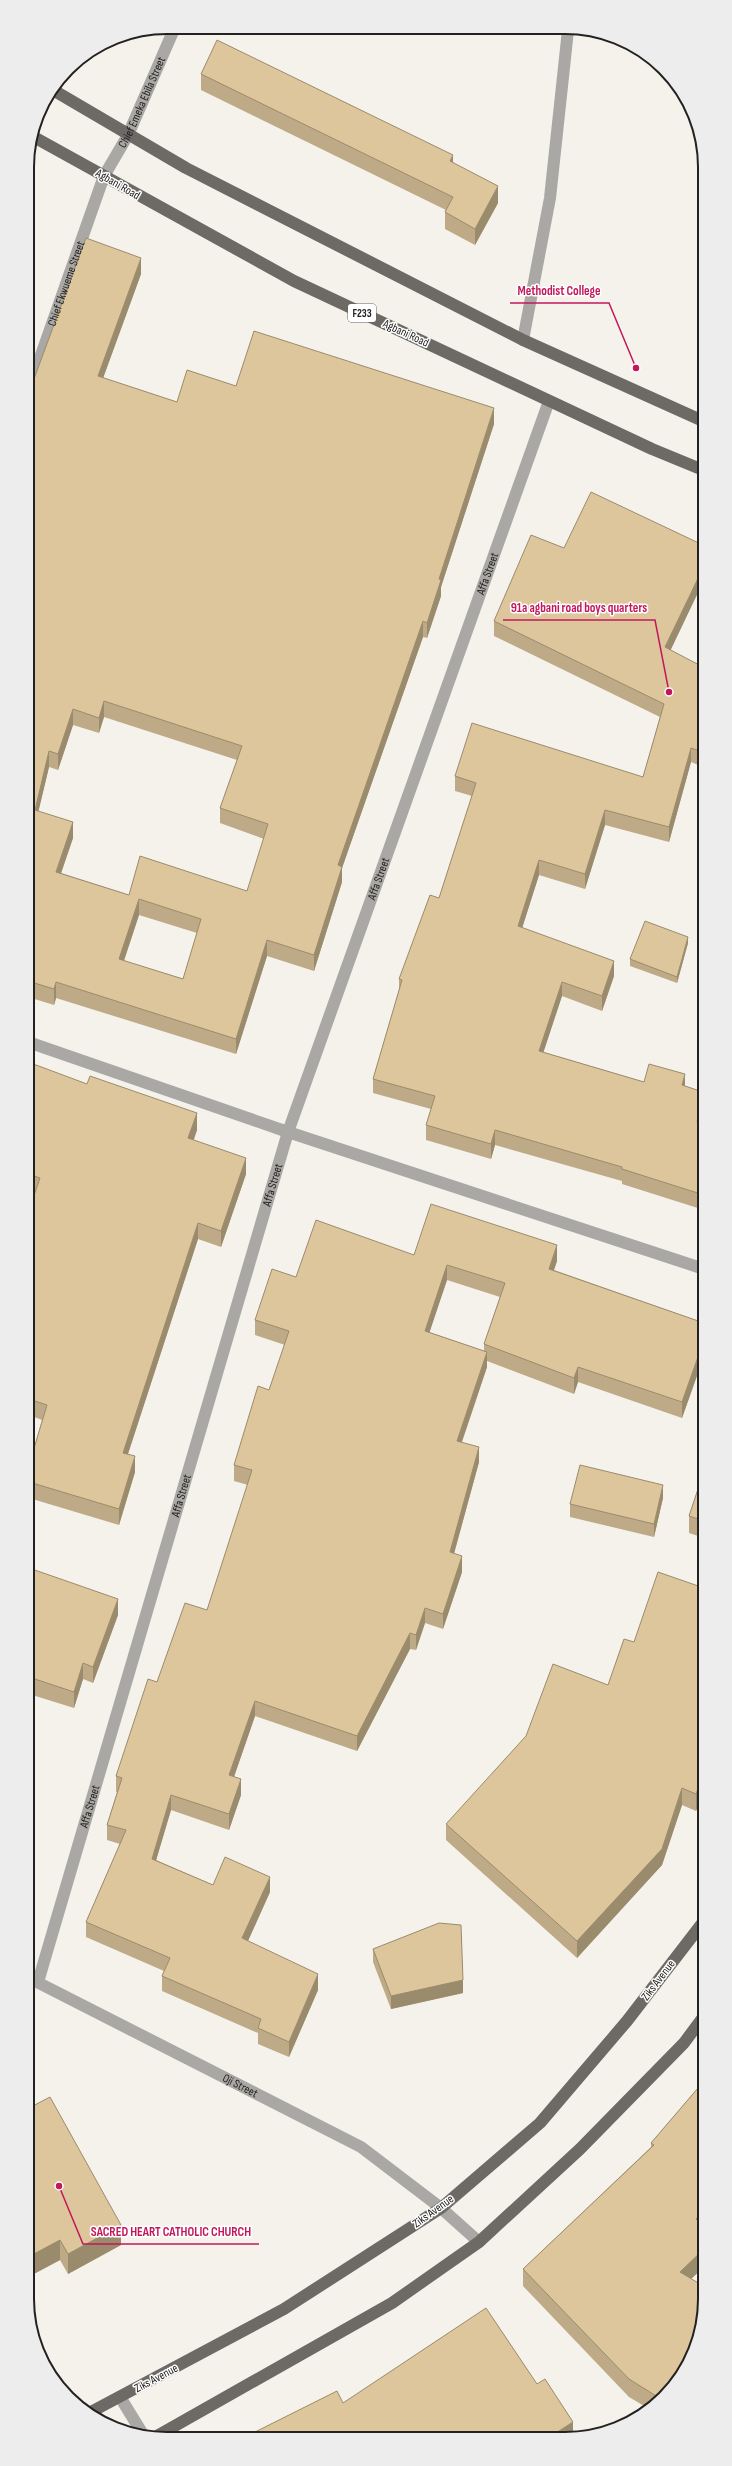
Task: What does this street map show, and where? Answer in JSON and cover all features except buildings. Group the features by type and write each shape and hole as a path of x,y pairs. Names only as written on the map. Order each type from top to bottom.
{"main road":[{"path":"57,92 186,168 523,340 698,419"},
{"name":"Agbani Road","path":"37,139 294,281 549,401 698,468"},
{"name":"Ziks Avenue","path":"95,2411 284,2309 441,2208 540,2123 627,2021 698,1928"},
{"path":"164,2432 392,2303 479,2242 585,2143 684,2043 698,2024"}],"street":[{"name":"Chief Emeka Ebila Street","path":"104,176 128,135 172,34"},
{"path":"523,340 550,198 568,34"},
{"name":"Chief Ekwueme Street","path":"34,375 104,176"},
{"name":"Affa Street","path":"34,1980 288,1132 549,401"},
{"path":"34,1044 288,1132 698,1267"},
{"name":"Oji Street","path":"34,1980 361,2148 441,2208 479,2242"},
{"path":"120,2397 139,2429"}],"place":[{"name":"Methodist College","path":"636,368"},
{"name":"91a agbani road boys quarters","path":"669,692"},
{"name":"SACRED HEART CATHOLIC CHURCH","path":"59,2186"}]}
